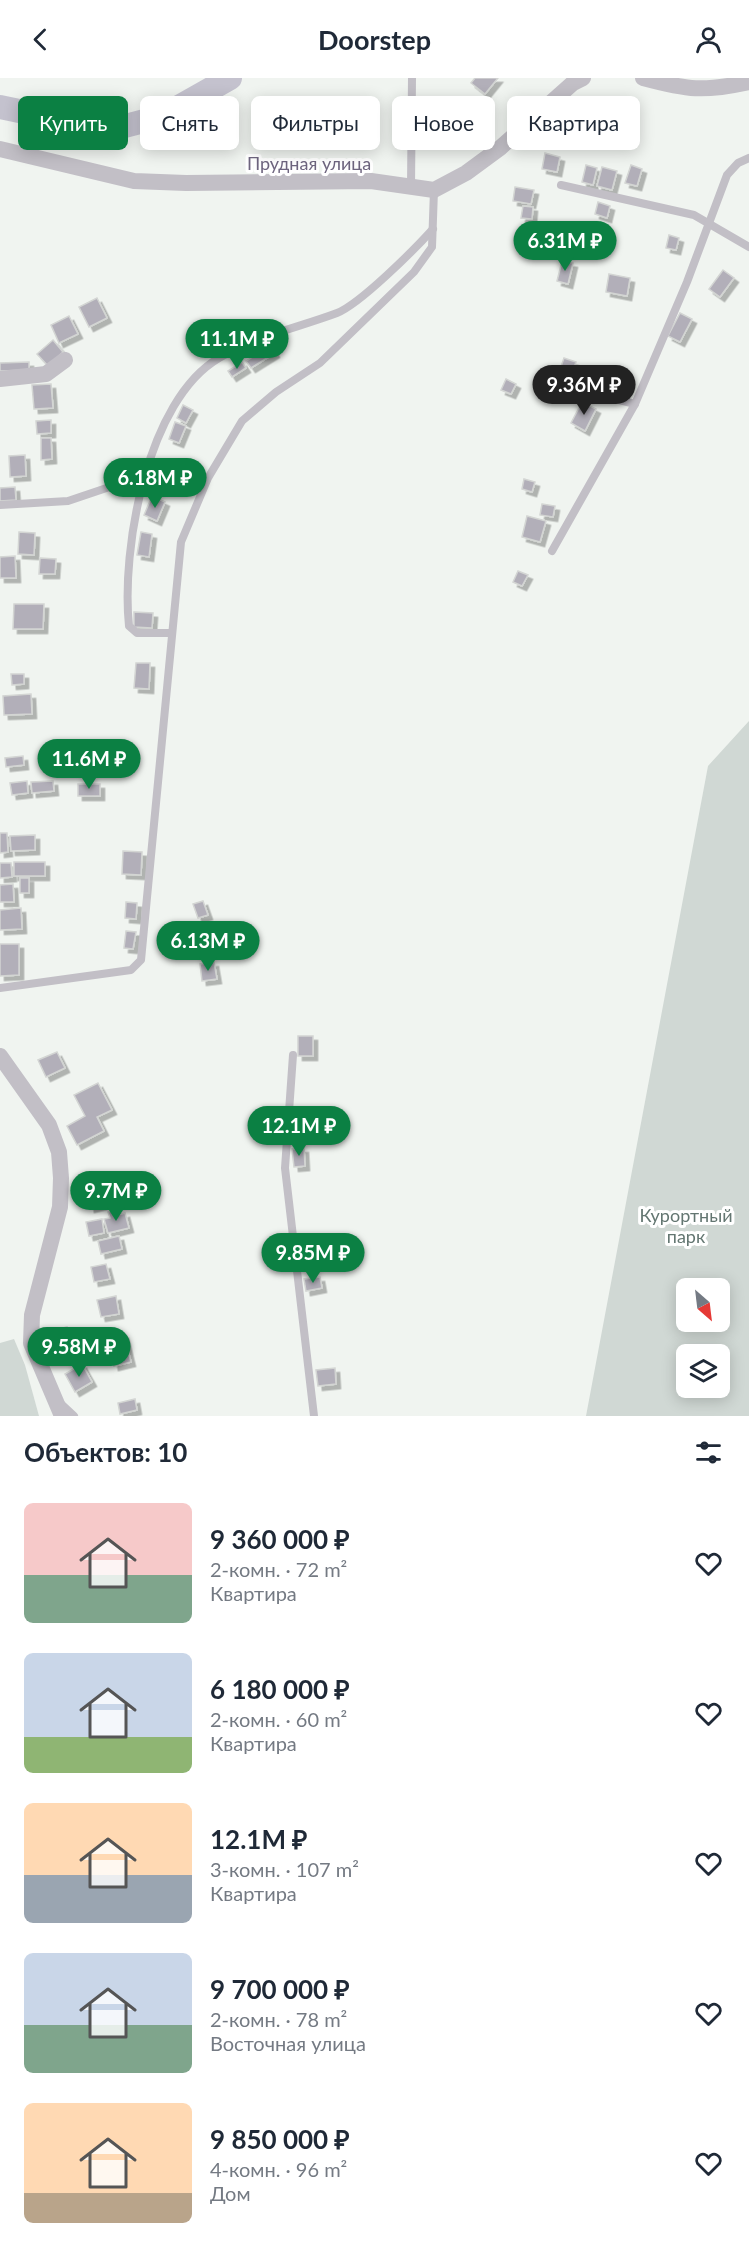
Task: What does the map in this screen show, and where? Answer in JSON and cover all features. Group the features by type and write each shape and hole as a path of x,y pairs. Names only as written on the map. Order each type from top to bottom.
{"street":[{"path":"434,190 466,172 500,148 573,83 583,78"},
{"path":"643,78 684,88 712,90 749,82"},
{"name":"Прудная улица","path":"0,149 135,181 186,183 371,181 434,190"},
{"path":"0,379 46,374 65,360"},
{"path":"0,1056 49,1125 59,1152 60,1207 32,1315 31,1343 62,1416"}],"lane":[{"path":"411,188 412,78"},
{"path":"552,551 635,404 687,282 727,175 738,163 749,158"},
{"path":"561,185 694,215 749,247"},
{"path":"0,988 131,970 141,960 181,542 208,478 242,421 276,392 320,363 414,272 432,247 434,190"},
{"path":"171,633 137,633 129,626 126,605 129,565 145,475 166,419 193,377 218,358 259,338 340,312 390,273 433,229"},
{"path":"568,387 635,404"},
{"path":"0,506 68,501 145,475"},
{"path":"293,1055 285,1168 314,1416"},
{"path":"31,1343 79,1358"},
{"path":"53,1396 74,1416"}],"green space":[{"name":"Курортный парк","path":"749,721 749,1416 586,1416 708,766"},
{"path":"14,1339 25,1365 39,1416 0,1416 0,1343"}],"building":[{"path":"475,78 498,78 485,94 471,83"},
{"path":"545,153 560,157 557,172 542,169"},
{"path":"586,165 597,168 593,185 582,182"},
{"path":"631,165 642,169 637,186 625,183"},
{"path":"602,167 617,171 612,190 597,186"},
{"path":"515,187 534,190 531,204 513,201"},
{"path":"598,202 610,206 607,218 595,214"},
{"path":"523,206 533,207 532,219 521,218"},
{"path":"669,235 679,238 676,250 666,248"},
{"path":"562,261 573,263 568,284 557,281"},
{"path":"723,270 734,278 720,297 709,289"},
{"path":"609,274 630,278 627,296 606,292"},
{"path":"97,298 107,318 89,327 79,307"},
{"path":"680,313 692,319 680,342 668,336"},
{"path":"69,316 78,334 59,343 51,325"},
{"path":"53,340 63,352 48,366 37,354"},
{"path":"271,346 275,353 251,368 246,361"},
{"path":"564,358 576,362 570,379 558,375"},
{"path":"29,362 29,370 0,371 0,363"},
{"path":"242,362 246,368 232,377 228,371"},
{"path":"506,379 516,384 511,394 501,390"},
{"path":"51,384 53,408 34,409 32,385"},
{"path":"582,402 596,409 585,431 571,423"},
{"path":"183,405 193,410 186,423 177,418"},
{"path":"51,420 51,433 37,434 36,421"},
{"path":"175,422 186,426 179,443 169,439"},
{"path":"41,438 51,438 52,459 41,460"},
{"path":"25,455 26,476 10,477 9,456"},
{"path":"524,479 535,482 532,492 522,489"},
{"path":"15,487 16,500 0,501 0,488"},
{"path":"152,496 165,502 157,521 144,515"},
{"path":"542,504 555,506 553,517 540,515"},
{"path":"527,516 546,521 540,542 522,537"},
{"path":"19,532 35,533 34,555 18,554"},
{"path":"141,532 152,534 149,557 137,555"},
{"path":"15,556 16,578 0,578 0,557"},
{"path":"40,558 56,559 55,574 39,574"},
{"path":"518,571 528,575 522,586 513,582"},
{"path":"14,604 44,604 43,629 13,629"},
{"path":"134,612 153,613 152,628 134,627"},
{"path":"136,663 150,663 149,689 134,688"},
{"path":"11,674 24,674 24,684 12,685"},
{"path":"31,694 32,714 4,715 3,696"},
{"path":"23,756 24,765 6,767 5,758"},
{"path":"27,781 28,793 12,795 10,783"},
{"path":"53,781 54,791 32,793 31,782"},
{"path":"78,784 100,784 100,796 78,796"},
{"path":"0,833 7,833 8,852 0,853"},
{"path":"35,835 35,850 11,851 10,836"},
{"path":"123,851 142,852 141,875 122,874"},
{"path":"14,862 45,862 45,876 14,876"},
{"path":"0,863 11,863 12,877 0,878"},
{"path":"20,878 29,878 29,893 20,893"},
{"path":"13,884 14,902 0,902 0,885"},
{"path":"203,901 208,915 198,918 193,904"},
{"path":"126,902 137,903 136,919 125,918"},
{"path":"21,908 22,929 0,930 0,910"},
{"path":"126,931 136,932 133,949 124,948"},
{"path":"0,944 19,944 19,975 0,976"},
{"path":"214,962 217,979 202,981 200,964"},
{"path":"298,1036 313,1036 313,1056 298,1056"},
{"path":"57,1052 65,1068 46,1077 38,1060"},
{"path":"98,1083 112,1110 97,1117 104,1131 77,1145 67,1126 85,1116 74,1095"},
{"path":"304,1148 305,1166 294,1167 292,1149"},
{"path":"99,1190 102,1205 90,1208 87,1193"},
{"path":"117,1210 118,1215 125,1213 129,1228 108,1233 104,1219 110,1218 108,1212"},
{"path":"102,1219 104,1233 89,1236 86,1222"},
{"path":"119,1236 122,1249 101,1254 98,1241"},
{"path":"106,1264 110,1279 94,1282 91,1267"},
{"path":"320,1277 322,1288 306,1291 304,1279"},
{"path":"116,1296 119,1314 101,1317 97,1300"},
{"path":"67,1327 69,1336 53,1340 51,1331"},
{"path":"124,1334 131,1362 114,1366 108,1338"},
{"path":"82,1364 92,1382 75,1392 65,1374"},
{"path":"335,1368 336,1384 318,1386 316,1370"},
{"path":"135,1399 137,1410 120,1414 118,1403"}],"waterway":[{"path":"0,107 110,130 163,116 230,78"}]}
